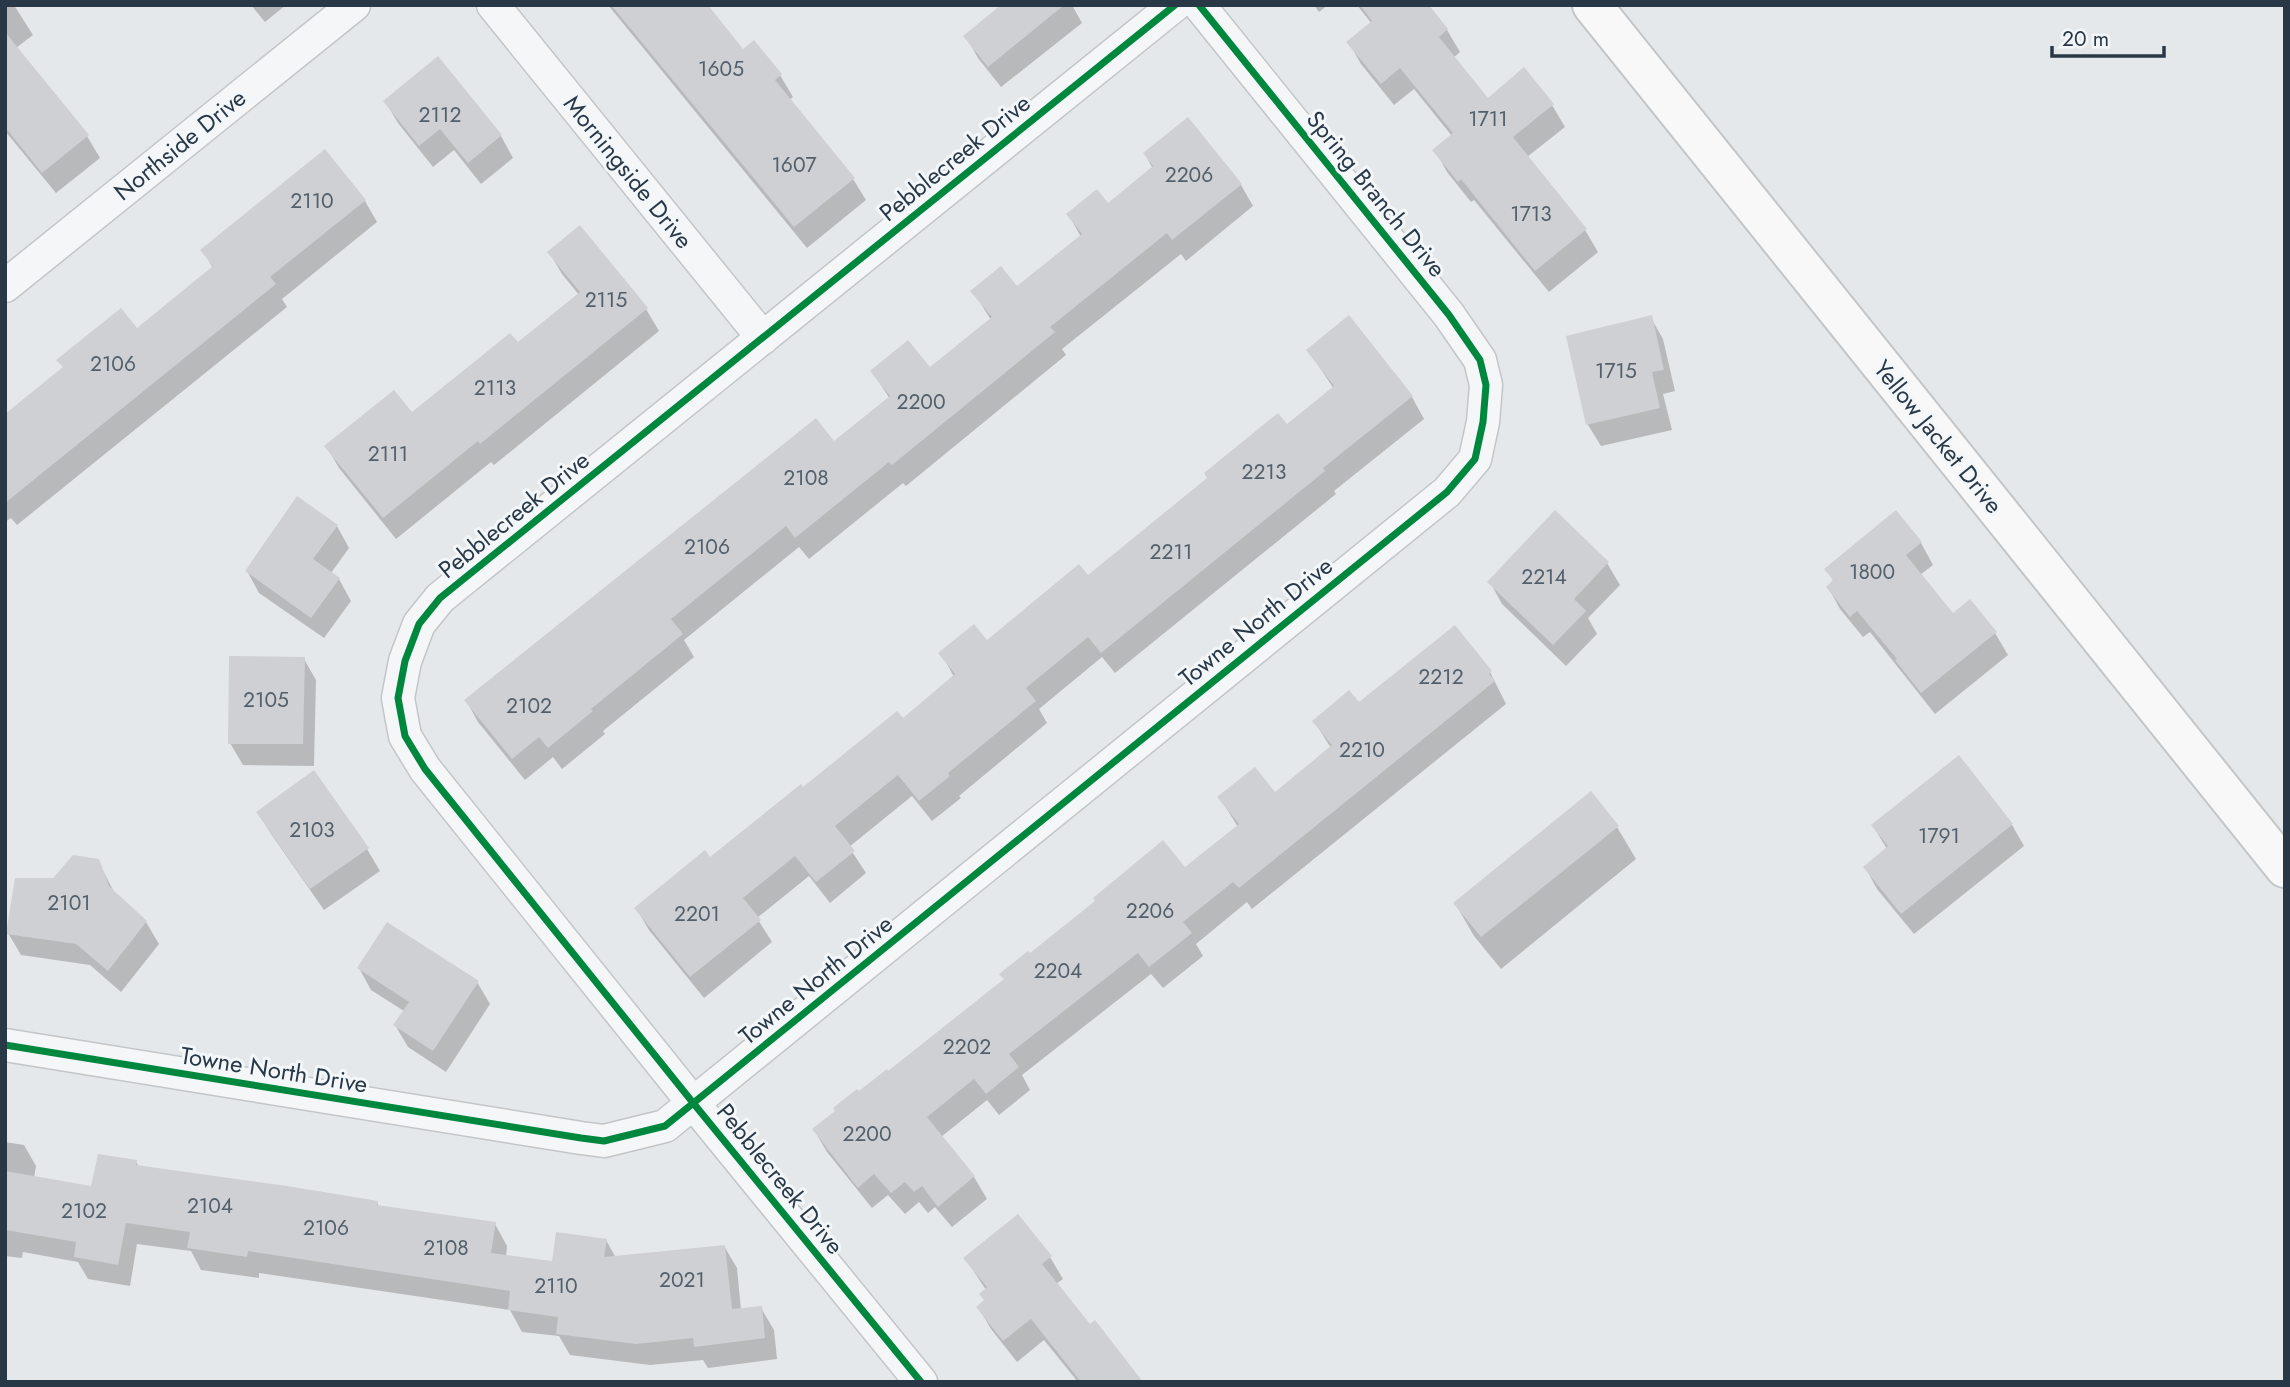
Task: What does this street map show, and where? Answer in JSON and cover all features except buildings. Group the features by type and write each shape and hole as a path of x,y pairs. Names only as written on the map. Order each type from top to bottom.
{"street":[{"name":"Northside Drive","path":"7,280 354,5"},
{"name":"Morningside Drive","path":"493,5 763,338"},
{"name":"Pebblecreek Drive","path":"921,1382 425,769 405,736 398,698 405,661 419,624 440,598 1175,5"},
{"name":"Spring Branch Drive","path":"1199,5 1464,335 1480,360 1486,385 1483,422"},
{"name":"Yellow Jacket Drive","path":"1592,5 2285,868"},
{"name":"Towne North Drive","path":"5,1045 604,1141 665,1126 1447,492 1475,459 1483,422"}],"cycle path":[{"path":"921,1382 425,769 405,736 398,698 405,661 419,624 440,598 1175,5"},
{"path":"5,1045 604,1141 665,1126 1447,492 1475,459 1483,422 1486,385 1480,360 1449,315 1199,5"}]}
